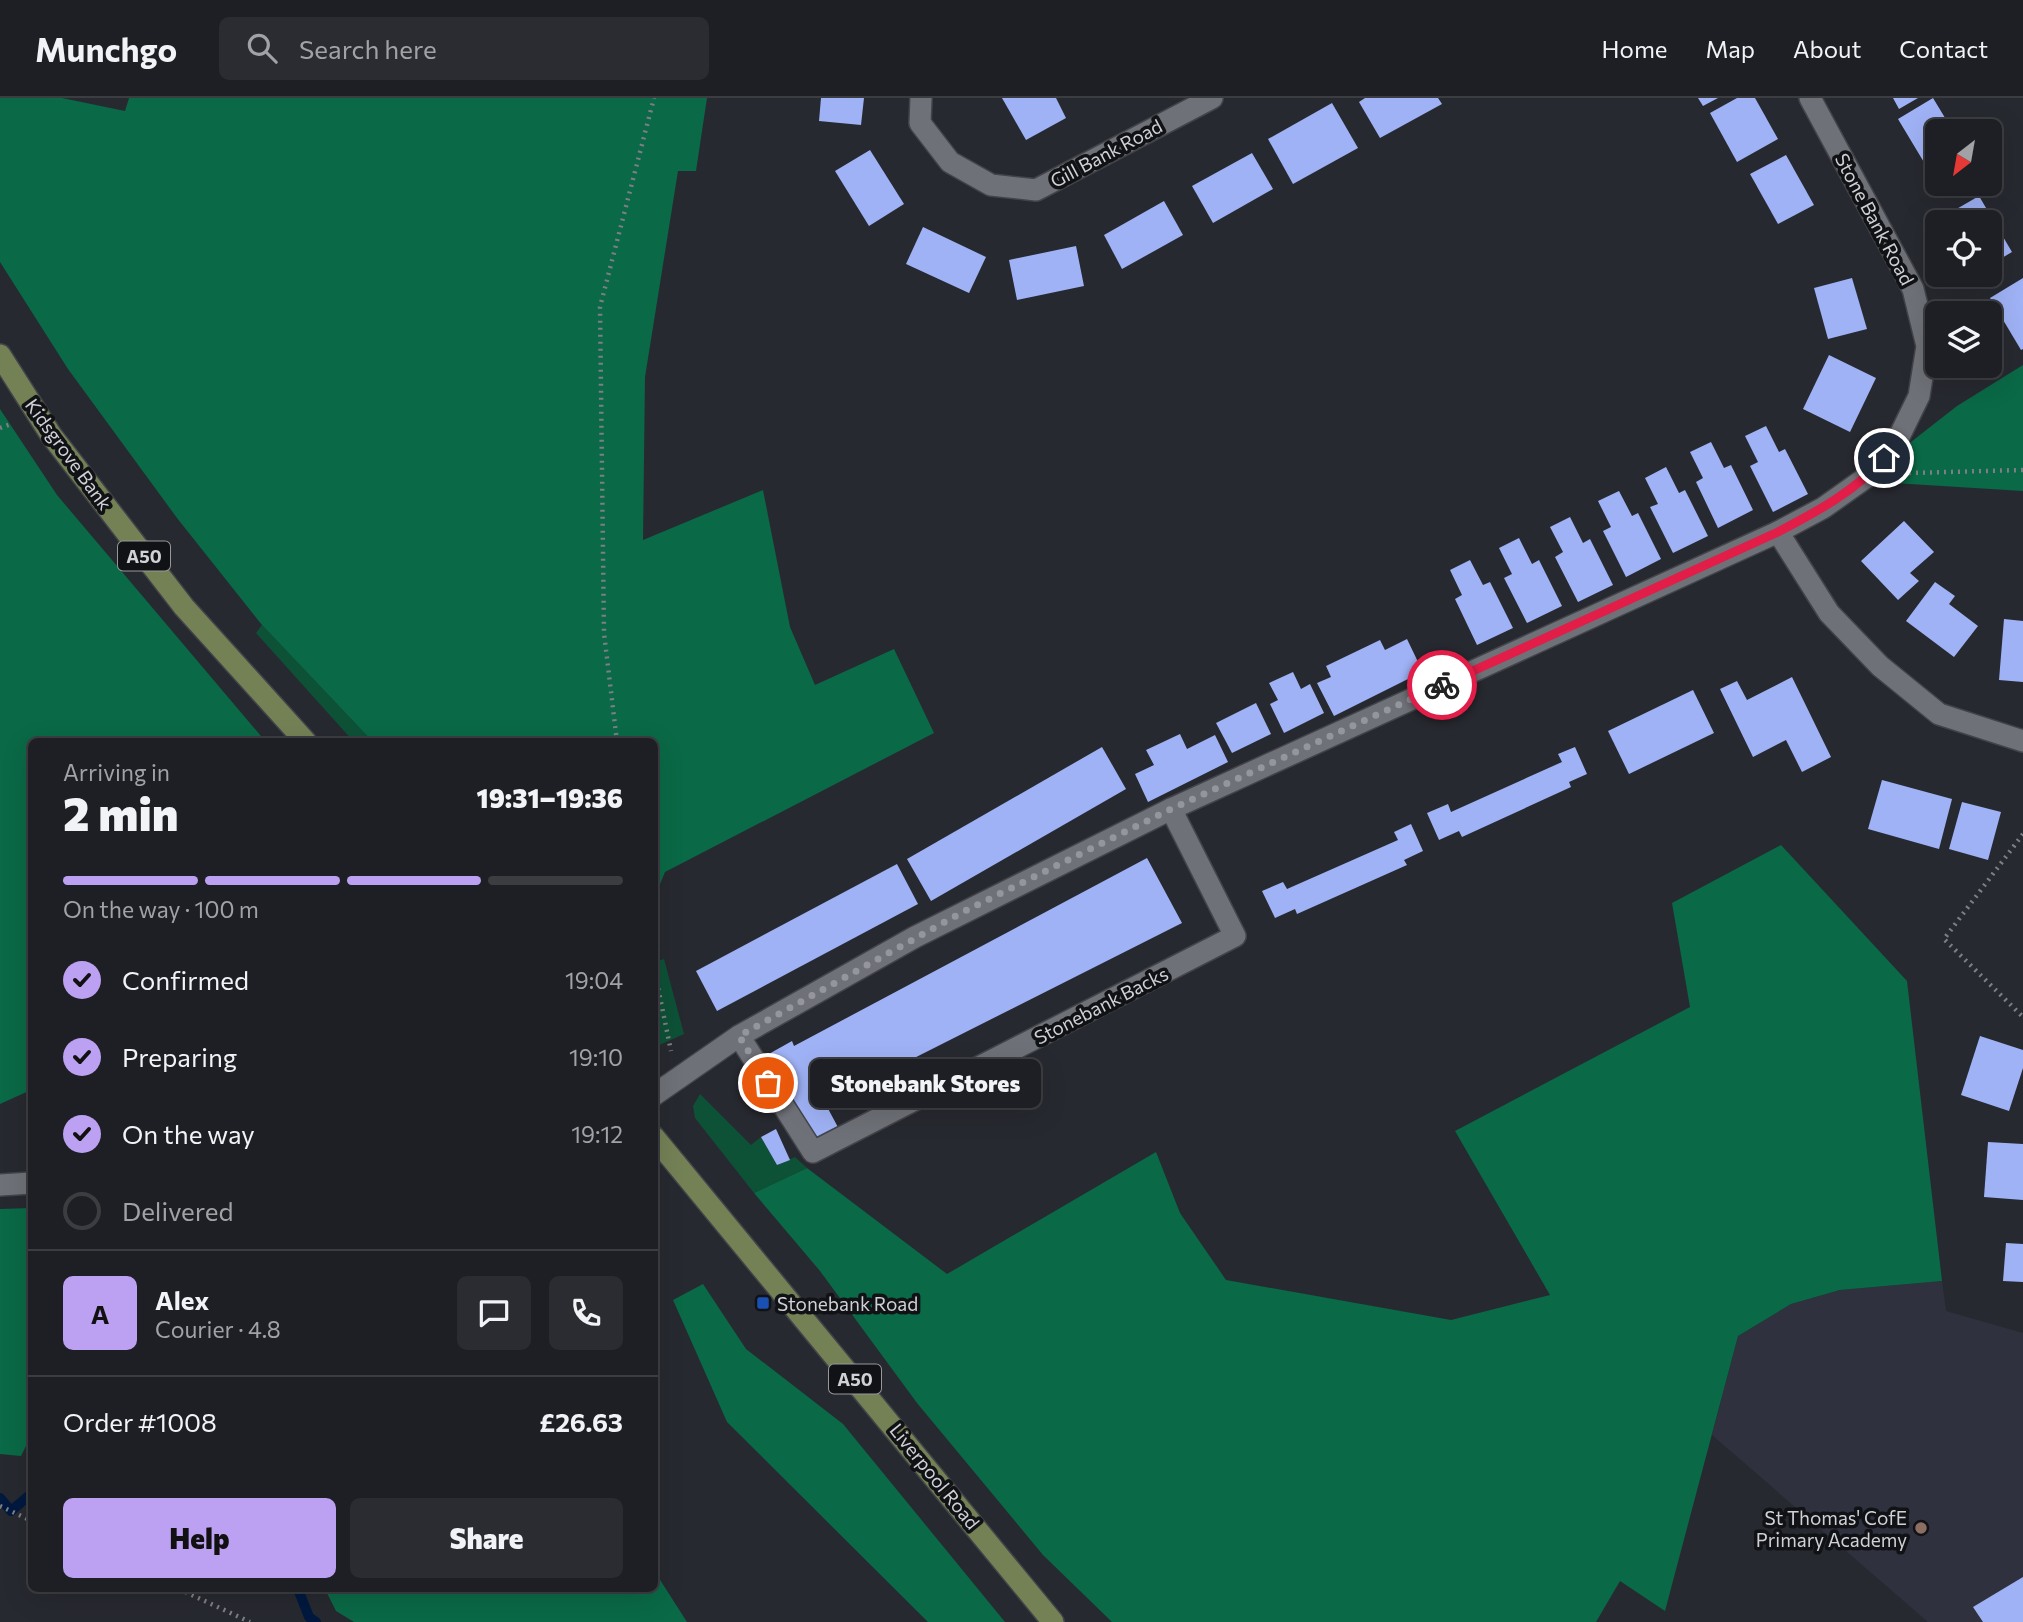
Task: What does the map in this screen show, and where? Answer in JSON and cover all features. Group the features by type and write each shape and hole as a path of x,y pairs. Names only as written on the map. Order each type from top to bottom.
{"main road":[{"name":"Kidsgrove Bank","path":"0,355 51,435 184,607 302,738"},
{"name":"Liverpool Road","path":"658,1142 1053,1622"}],"street":[{"name":"Gill Bank Road","path":"921,98 920,123 950,162 990,185 1036,190 1212,98"},
{"name":"Stone Bank Road","path":"658,1092 739,1036 915,937 1171,809 1778,532 1823,508 1871,474 1896,443 1919,396 1927,346 1913,289 1810,98"},
{"path":"1778,532 1829,613 1880,666 1938,714 2023,741"},
{"name":"Stonebank Backs","path":"739,1036 813,1152 1235,936 1171,809"},
{"path":"0,1185 28,1183"}],"path":[{"path":"617,738 604,633 600,307 654,98"},
{"path":"1871,474 2023,470"},
{"path":"2023,834 1944,939 2023,1017"},
{"path":"658,987 677,1079"},
{"path":"0,1506 28,1519"},
{"path":"185,1592 250,1622"}],"shaded area":[{"name":"St Thomas' CofE Primary Academy","path":"1942,1281 1946,1311 2023,1333 2023,1622 1928,1622 1712,1435 1738,1336 1791,1304 1841,1290"}],"green space":[{"path":"0,98 62,98 125,111 129,98 707,98 696,171 678,171 645,377 643,540 763,490 790,627 815,685 894,649 934,733 665,872 658,889 658,738 369,738 262,625 177,518 68,369 0,262"},
{"path":"2023,365 2023,491 1861,481 1957,406"},
{"path":"0,409 57,495 263,738 28,738 28,1091 0,1104"},
{"path":"262,625 369,738 350,738 256,633"},
{"path":"1781,845 1907,981 1942,1281 1840,1290 1791,1304 1738,1336 1665,1611 1620,1581 1596,1622 1112,1622 1043,1555 917,1403 820,1271 754,1193 807,1168 947,1274 1156,1152 1180,1213 1226,1280 1451,1320 1550,1295 1455,1131 1690,1007 1672,903"},
{"path":"664,959 684,1034 658,1046 658,961"},
{"path":"700,1094 751,1145 761,1137 777,1165 795,1157 807,1168 754,1193 695,1118 693,1106"},
{"path":"28,1208 28,1442 21,1456 0,1454 0,1209"},
{"path":"703,1284 746,1349 843,1424 1005,1622 928,1622 727,1422 673,1300"},
{"path":"658,1577 687,1622 354,1622 336,1611 326,1592 658,1592"}],"building":[{"path":"821,98 864,98 861,125 819,121"},
{"path":"1002,98 1056,98 1066,118 1026,140"},
{"path":"1365,98 1438,98 1442,104 1380,138 1359,102"},
{"path":"1698,98 1718,98 1703,106"},
{"path":"1737,98 1755,98 1778,139 1737,162 1710,113"},
{"path":"1893,98 1918,98 1899,109"},
{"path":"1933,98 1946,119 1925,119 1925,164 1898,119"},
{"path":"1332,103 1358,148 1293,184 1268,139"},
{"path":"870,150 904,204 869,226 835,171"},
{"path":"1252,153 1273,189 1213,223 1192,186"},
{"path":"1786,155 1814,205 1778,224 1750,174"},
{"path":"1979,196 1987,210 1955,210"},
{"path":"1164,201 1183,235 1122,269 1104,235"},
{"path":"923,227 986,257 969,293 906,264"},
{"path":"2002,235 2012,252 2002,258"},
{"path":"1076,246 1084,286 1017,300 1009,260"},
{"path":"1852,278 1867,329 1828,339 1814,288"},
{"path":"2023,278 2023,349 2021,350 2002,318 2002,301 1992,301 1990,298"},
{"path":"1829,355 1876,378 1850,432 1803,409"},
{"path":"1766,426 1779,452 1785,449 1808,494 1773,512 1750,466 1758,462 1745,436"},
{"path":"1711,442 1724,468 1731,465 1753,510 1718,528 1696,482 1703,478 1690,452"},
{"path":"1666,467 1679,493 1685,490 1708,536 1673,553 1650,507 1658,504 1645,478"},
{"path":"1619,491 1632,516 1638,513 1661,559 1626,577 1603,531 1611,527 1598,501"},
{"path":"1570,517 1583,543 1590,539 1613,585 1578,602 1555,557 1563,552 1550,527"},
{"path":"1904,521 1934,552 1910,573 1919,581 1898,600 1861,561"},
{"path":"1519,538 1532,564 1539,560 1562,606 1527,623 1504,578 1512,574 1499,548"},
{"path":"1470,560 1483,585 1490,582 1513,628 1477,645 1455,599 1462,595 1450,570"},
{"path":"1935,582 1955,596 1949,604 1978,626 1954,657 1906,621"},
{"path":"2004,619 2023,621 2023,682 1999,680"},
{"path":"1407,639 1419,664 1412,668 1416,675 1334,716 1317,683 1331,677 1326,666 1380,640 1385,650"},
{"path":"1293,672 1301,689 1310,684 1324,713 1284,733 1270,704 1278,700 1269,683"},
{"path":"1792,677 1831,757 1802,772 1786,740 1753,757 1720,689 1737,681 1747,700"},
{"path":"1693,690 1714,733 1629,774 1608,731"},
{"path":"1256,703 1271,734 1232,753 1216,723"},
{"path":"1180,734 1187,749 1215,735 1228,762 1148,802 1135,774 1154,765 1146,750"},
{"path":"1102,747 1126,789 931,901 907,859"},
{"path":"1575,747 1587,774 1569,782 1571,787 1462,837 1459,831 1439,840 1427,813 1448,804 1451,812 1562,762 1558,754"},
{"path":"1882,780 1952,799 1939,849 1868,829"},
{"path":"1962,802 2001,812 1988,860 1949,849"},
{"path":"1411,824 1423,851 1404,860 1407,865 1297,914 1295,909 1275,918 1262,891 1283,882 1287,889 1398,840 1394,832"},
{"path":"1147,858 1182,923 825,1103 840,1131 817,1143 767,1055 792,1041 794,1046"},
{"path":"897,864 918,904 717,1011 696,971"},
{"path":"1980,1036 2023,1050 2023,1068 2009,1111 1961,1095"},
{"path":"776,1129 790,1160 777,1165 761,1137"},
{"path":"1988,1142 2023,1144 2023,1200 1984,1197"},
{"path":"2006,1243 2023,1244 2023,1282 2003,1281"},
{"path":"2023,1577 2023,1622 1983,1622 1973,1607"}],"waterway":[{"path":"0,1498 11,1511 28,1496"},
{"path":"299,1592 309,1617 316,1622"}],"way so far":[{"path":"768,1083 739,1036 961,913 1171,809 1442,685"}],"place":[{"name":"Stonebank Stores","path":"768,1083"},
{"name":"Stonebank Road","path":"763,1303"},
{"name":"St Thomas' CofE Primary Academy","path":"1921,1528"}],"route":[{"path":"1442,685 1778,532 1823,508 1871,474 1884,458"}]}
